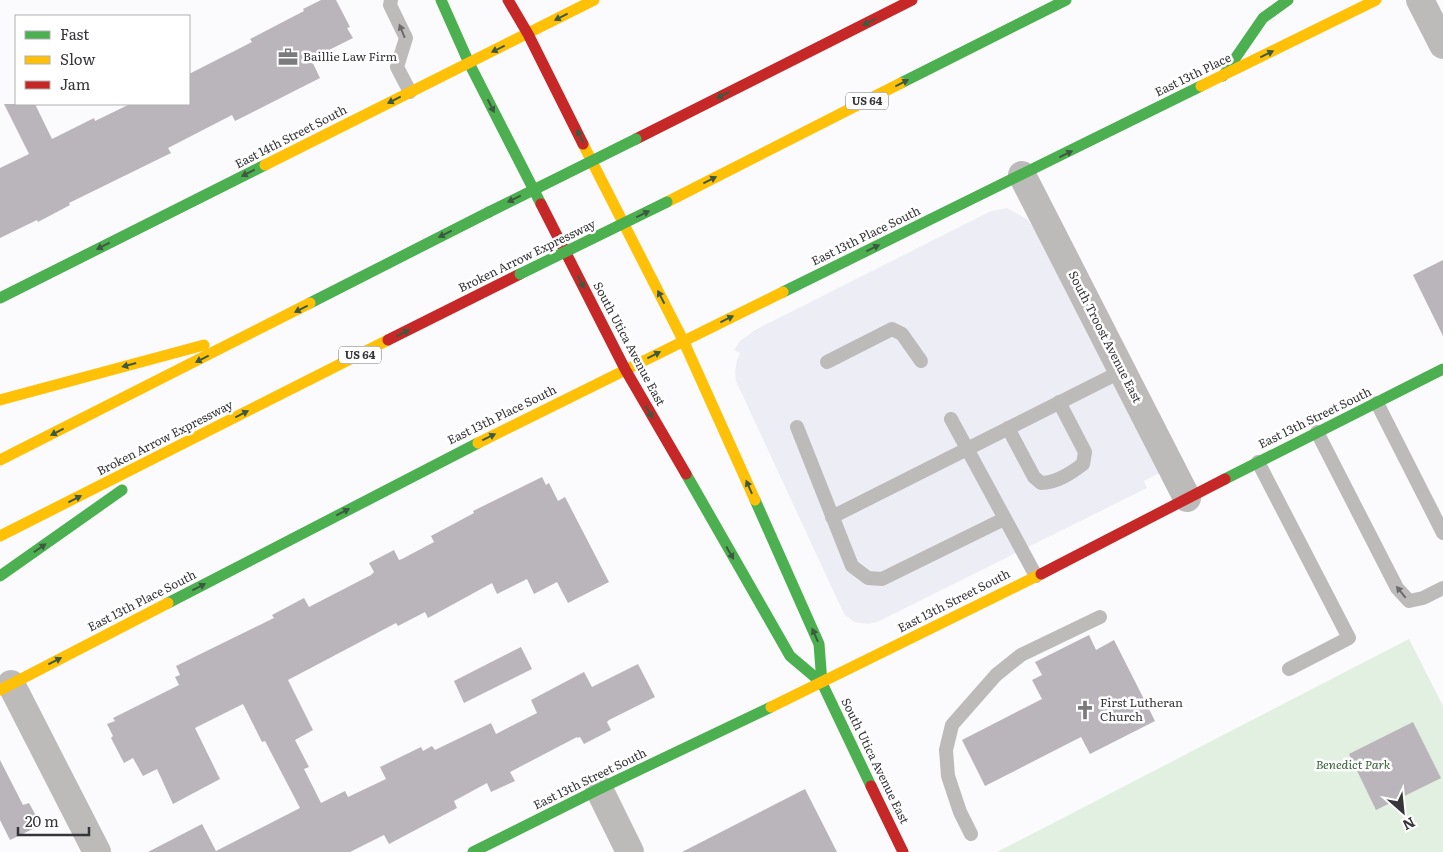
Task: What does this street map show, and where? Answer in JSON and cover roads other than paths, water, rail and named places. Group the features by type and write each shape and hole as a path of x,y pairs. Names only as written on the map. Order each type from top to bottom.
{"main road":[{"name":"South Utica Avenue East","path":"441,0 469,63 625,369 790,656 822,683"},
{"name":"South Utica Avenue East","path":"508,0 528,34 683,340 819,644 822,683 904,852"},
{"name":"East 14th Street South","path":"0,298 594,0"},
{"path":"0,460 912,0"},
{"name":"Broken Arrow Expressway","path":"0,536 1066,0"},
{"path":"1223,76 1263,18 1288,0"},
{"name":"East 13th Place","path":"1022,176 1376,0"},
{"name":"East 13th Place South","path":"6,687 445,459 683,340 1022,176"},
{"path":"0,400 261,329"},
{"name":"East 13th Street South","path":"473,852 599,789 822,683 1443,369"},
{"path":"0,576 199,436"}],"street":[{"path":"1420,0 1443,46"},
{"name":"South Troost Avenue East","path":"1022,176 1187,498"},
{"path":"6,687 97,852"},
{"path":"599,789 630,852"}],"lane":[{"path":"391,0 390,5 406,38 397,67 410,92"},
{"path":"827,362 892,329 902,334 921,360"},
{"path":"832,517 1122,371"},
{"path":"1008,428 1034,477 1040,483 1050,483 1065,476 1083,464 1085,452 1059,402"},
{"path":"1377,403 1443,533"},
{"path":"951,418 1036,576"},
{"path":"797,427 852,566 868,578 882,578 1004,519"},
{"path":"1317,432 1397,588 1409,601 1423,598 1443,588"},
{"path":"1258,462 1348,638 1289,669"},
{"path":"971,834 960,812 948,776 946,750 952,725 996,675 1022,656 1100,618"}],"place":[{"name":"Baillie Law Firm","path":"288,57"},
{"name":"First Lutheran Church","path":"1085,710"}],"park label":[{"name":"Benedict Park","path":"1353,765"}]}
